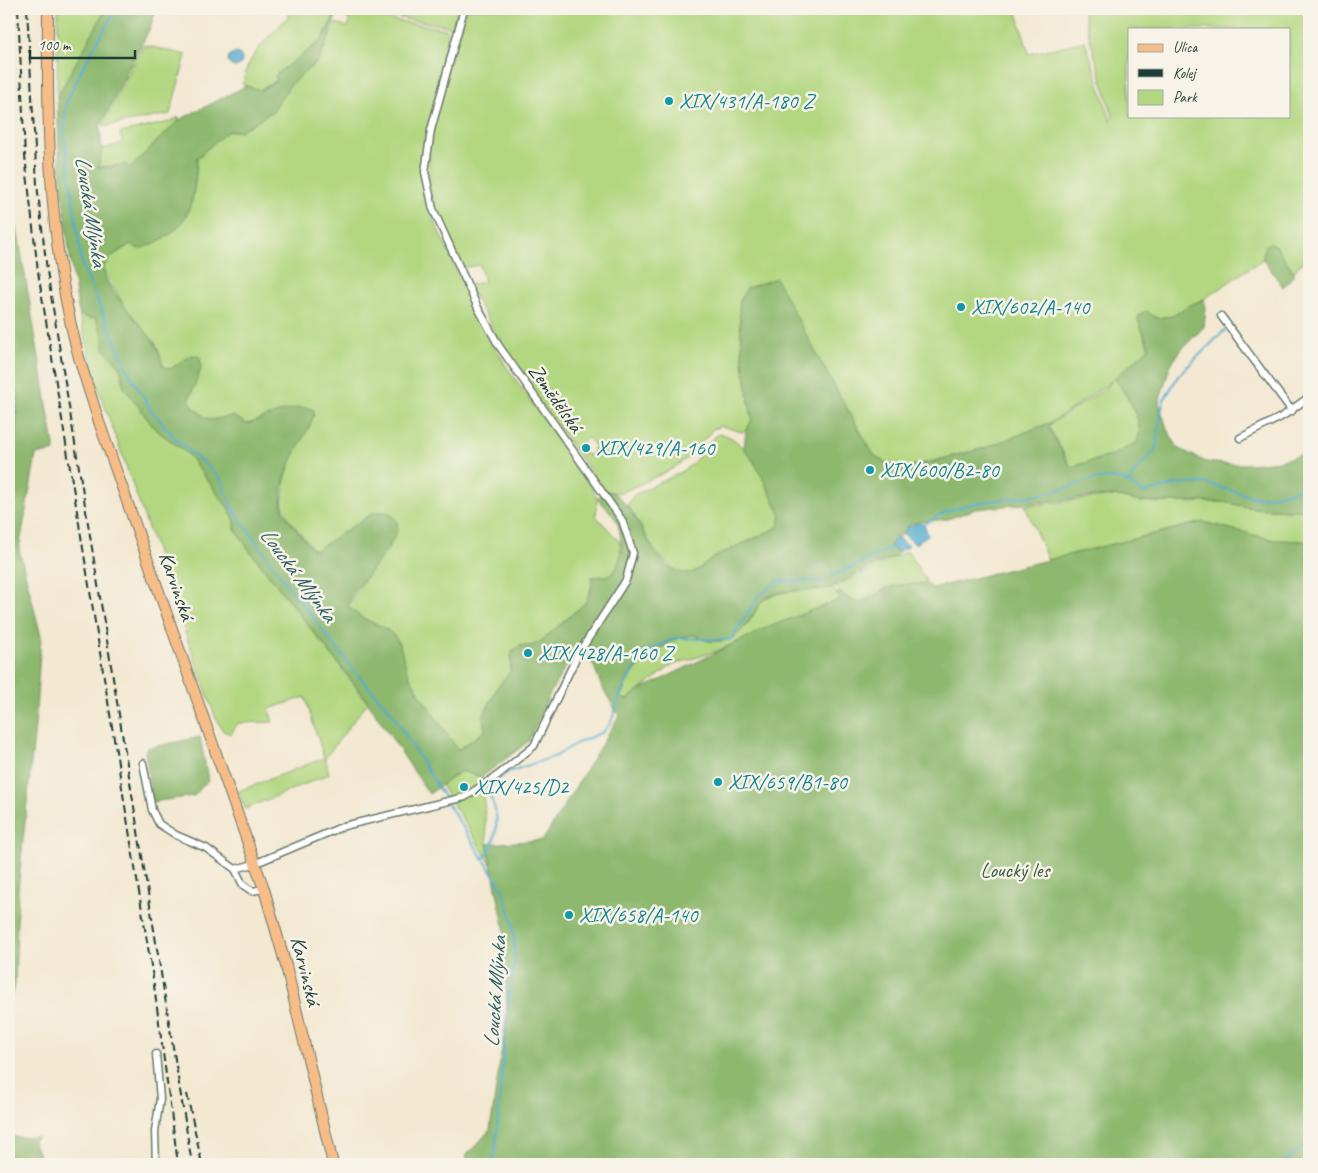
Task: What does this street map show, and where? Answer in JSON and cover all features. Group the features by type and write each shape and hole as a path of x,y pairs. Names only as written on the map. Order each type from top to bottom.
{"main road":[{"name":"Karvinská","path":"48,9 48,138 59,254 77,350 99,422 264,889 288,975 333,1164"}],"street":[{"name":"Zemědělská","path":"235,869 254,864 344,826 465,797 498,776 534,746 578,656 626,580 633,553 622,520 499,346 478,308 433,209 425,172 431,130 464,9"},
{"path":"1221,316 1292,411"},
{"path":"1240,438 1292,411 1309,397"},
{"path":"143,763 152,810 159,824 176,835 206,848 235,869 243,885 252,891 264,889"},
{"path":"156,1054 160,1100 155,1131 156,1164"}],"green space":[{"path":"58,9 106,9 57,97"},
{"name":"Loucký les","path":"106,9 157,9 149,30 100,125 102,149 98,168 127,165 130,168 179,120 246,86 261,90 277,80 275,76 279,72 321,41 339,9 319,60 290,85 273,111 240,131 229,131 197,158 191,204 179,226 156,243 139,249 130,244 111,256 104,267 105,275 116,295 155,344 163,366 170,369 192,355 200,357 201,369 189,399 193,407 206,418 211,420 233,416 247,424 291,409 307,408 314,410 311,422 285,476 281,495 284,512 312,549 316,550 373,513 385,512 394,517 397,526 395,536 379,561 359,585 348,605 360,616 386,629 397,640 411,679 458,750 485,731 483,717 497,688 510,672 512,652 519,646 531,646 540,642 586,602 592,586 591,577 609,576 614,572 620,559 621,543 617,522 597,498 606,491 617,496 627,506 654,550 675,571 692,572 730,549 778,527 781,515 754,461 744,449 746,430 752,420 743,362 739,310 740,300 747,288 776,278 873,454 885,463 908,467 985,448 1052,422 1048,428 1071,467 1113,455 1137,442 1139,425 1137,417 1115,378 1149,348 1138,319 1140,314 1147,311 1156,318 1173,316 1186,307 1204,299 1206,308 1204,327 1181,350 1170,366 1159,403 1167,429 1178,448 1206,462 1250,464 1280,461 1309,452 1309,511 1252,508 1224,502 1140,502 1115,496 976,509 948,519 912,523 903,534 892,542 894,550 898,552 895,556 859,572 833,587 780,593 766,598 757,607 741,632 735,637 728,640 708,641 694,635 670,642 638,667 630,677 622,698 627,700 636,692 766,628 841,599 836,594 840,592 854,601 861,601 893,586 928,584 933,588 1203,522 1274,540 1309,541 1309,1164 467,1164 466,1156 490,1130 507,1013 504,926 487,844 543,840 619,716 601,685 594,666 588,658 568,663 551,691 529,741 482,777 461,771 429,794 363,695 250,551 235,529 235,521 229,509 187,453 155,429 124,387 120,366 104,349 103,335 95,318 90,319 79,314 69,250 60,168 57,97"},
{"path":"294,9 338,9 321,41 279,72 277,80 260,90 243,85 245,74 255,54"},
{"path":"348,9 458,9 453,27"},
{"path":"466,9 1016,9 1029,54 1085,41 1111,121 1113,117 1090,40 1083,9 1309,9 1309,253 1294,272 1275,245 1264,251 1263,259 1204,299 1186,307 1173,316 1156,318 1140,314 1138,319 1149,348 1105,386 1052,422 985,448 908,467 885,463 873,454 814,350 740,300 743,362 752,420 746,430 742,432 721,426 713,429 690,456 672,469 621,493 606,491 513,364 468,285 484,282 480,265 460,268 442,227 432,196 429,165 434,120","holes":["588,438 594,444 592,454 588,455 580,452 584,440"]},
{"path":"347,12 446,29 449,33 426,138 422,176 427,206 476,311 506,366 591,485 597,498 596,516 618,540 622,549 621,560 613,573 609,576 591,577 592,586 586,602 540,642 531,646 519,646 513,652 510,672 497,688 483,717 485,731 457,750 411,679 397,640 386,629 360,616 348,605 376,562 391,545 314,550 289,519 282,504 285,479 293,457 314,414 267,418 247,424 227,417 211,420 206,418 193,407 189,399 201,369 192,355 170,369 163,366 156,344 125,307 103,269 111,258 131,244 139,249 156,241 179,225 191,205 197,158 229,131 240,131 273,111 290,85 319,60 336,23 348,27 350,21 347,19"},
{"path":"144,45 186,55 170,114 106,126 102,124"},
{"path":"179,117 179,120 129,169 127,165 97,167 102,149 122,143 120,133 169,122"},
{"path":"9,205 18,234 55,451 36,455 19,549 41,636 35,726 18,889 15,985 9,1003 9,496 14,471 17,392 9,370"},
{"path":"1270,243 1275,245 1294,272 1293,276 1283,287 1263,259 1265,246"},
{"path":"79,314 97,320 120,366 124,387 155,429 187,453 229,509 235,521 235,529 250,551 368,702 325,758 329,774 245,809 239,791 324,758 305,697 269,709 273,722 238,723 231,734 223,731 215,716 98,387"},
{"path":"1115,378 1137,417 1140,434 1138,442 1113,455 1071,467 1048,425 1102,391"},
{"path":"719,434 729,437 739,444 756,466 781,515 778,527 716,557 692,573 682,573 676,571 656,553 628,505 633,496 691,465 711,440"},
{"path":"1115,496 1140,502 1224,502 1252,508 1309,511 1309,541 1274,540 1203,522 1048,560 1025,506"},
{"path":"908,552 926,580 925,583 893,586 873,598 862,601 852,600 842,594 836,586"},
{"path":"833,588 842,599 775,625 714,652 672,665 627,700 622,698 624,688 638,667 658,649 670,642 693,635 708,641 728,639 745,627 760,604 773,595 794,591"},
{"path":"200,737 208,780 194,796 152,802 145,751 147,748"},
{"path":"461,771 482,777 487,844 492,866 441,785"},
{"path":"9,1137 38,1137 33,1140 42,1164 9,1164"}],"water":[{"path":"232,53 238,53 242,60 238,67 232,67 228,63 228,57"},
{"path":"9,370 17,392 14,471 9,496"},
{"path":"919,522 925,526 928,535 915,544 903,534 907,527"},
{"path":"898,538 909,546 898,552 890,546"}],"waterway":[{"name":"Loucká Mlýnka","path":"116,9 83,67 66,103 64,132 82,265 128,371 152,411 173,436 220,478 232,508 280,575 351,667 392,713 446,800"},
{"path":"1129,483 1133,475 1155,450 1163,402 1178,376 1225,330"},
{"path":"923,525 953,509 1052,492 1101,478 1122,480 1142,493 1178,484 1205,483 1254,497 1266,497 1309,487"},
{"path":"832,576 893,547"},
{"path":"483,859 491,847 496,832 495,810 487,789 508,772 556,756 575,744 603,732 611,722 622,690 643,653 676,638 730,640 760,595 778,581 822,581"},
{"name":"Loucká Mlýnka","path":"448,804 502,888 513,923 515,959 508,1003 495,1155 490,1164"},
{"path":"1280,1164 1309,1143"}],"railway":[{"path":"18,9 25,156 38,272 153,978 178,1164"},
{"path":"27,9 37,184 47,271 192,1164"},
{"path":"187,1094 202,1164"}],"place":[{"name":"XIX/431/A-180 Z","path":"669,101"},
{"name":"XIX/602/A-140","path":"961,307"},
{"name":"XIX/429/A-160","path":"586,448"},
{"name":"XIX/600/B2-80","path":"870,470"},
{"name":"XIX/428/A-160 Z","path":"528,653"},
{"name":"XIX/659/B1-80","path":"718,782"},
{"name":"XIX/425/D2","path":"464,787"},
{"name":"XIX/658/A-140","path":"569,915"}]}
